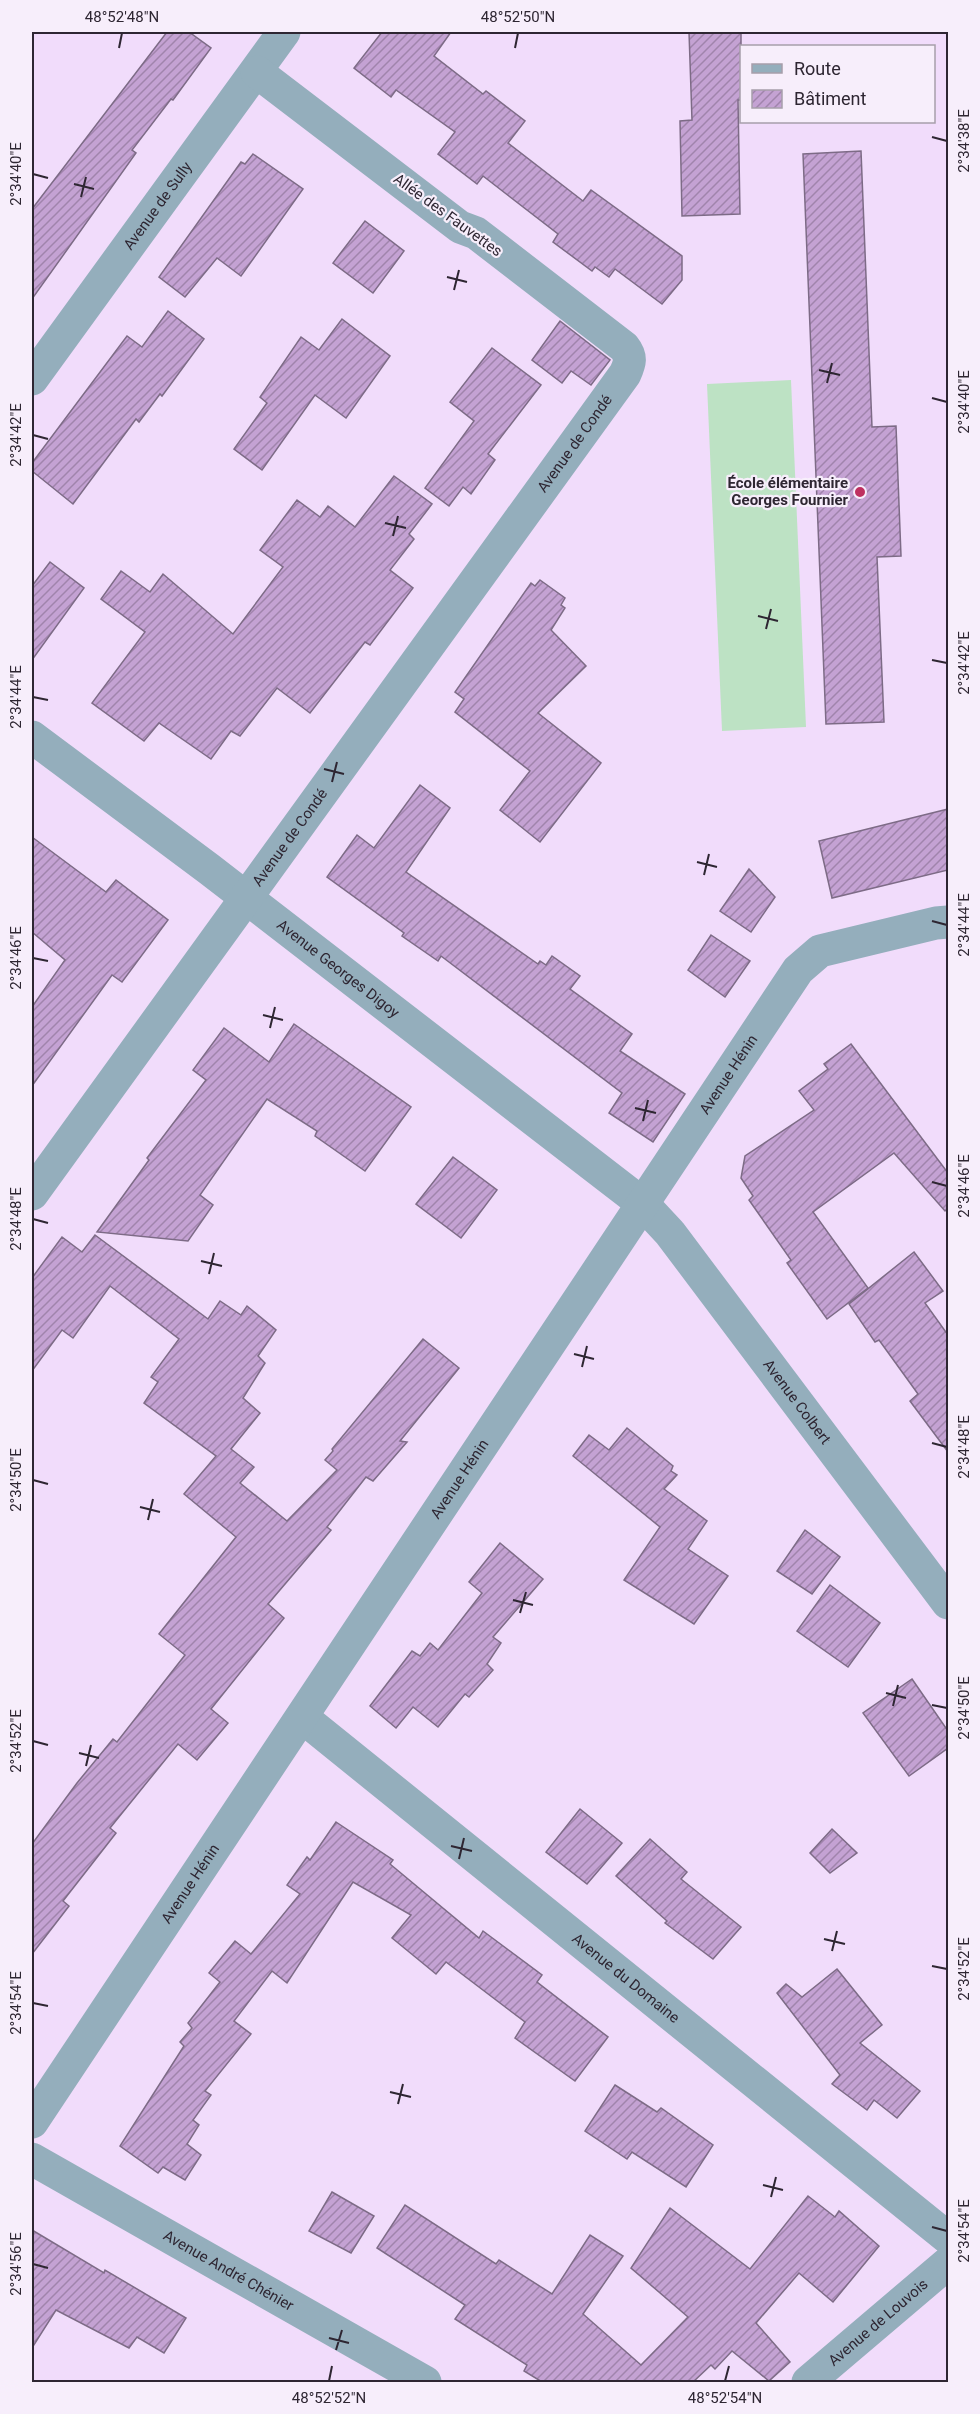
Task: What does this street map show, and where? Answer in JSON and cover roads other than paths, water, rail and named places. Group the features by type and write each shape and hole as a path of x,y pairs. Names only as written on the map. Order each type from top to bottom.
{"street":[{"name":"Avenue de Sully","path":"32,379 284,32"},
{"name":"Allée des Fauvettes","path":"256,72 460,227 476,233 624,347 630,355 630,364"},
{"name":"Avenue de Condé","path":"32,1194 630,364"},
{"name":"Avenue Georges Digoy","path":"32,737 246,898 643,1204"},
{"name":"Avenue Hénin","path":"32,2122 798,970 820,951 948,922"},
{"name":"Avenue Colbert","path":"643,1204 670,1233 948,1603"},
{"name":"Avenue du Domaine","path":"302,1717 948,2238"},
{"name":"Avenue André Chénier","path":"32,2159 425,2382"},
{"name":"Avenue de Louvois","path":"808,2382 948,2263"}],"place":[{"name":"École élémentaire Georges Fournier","path":"860,492"}]}
